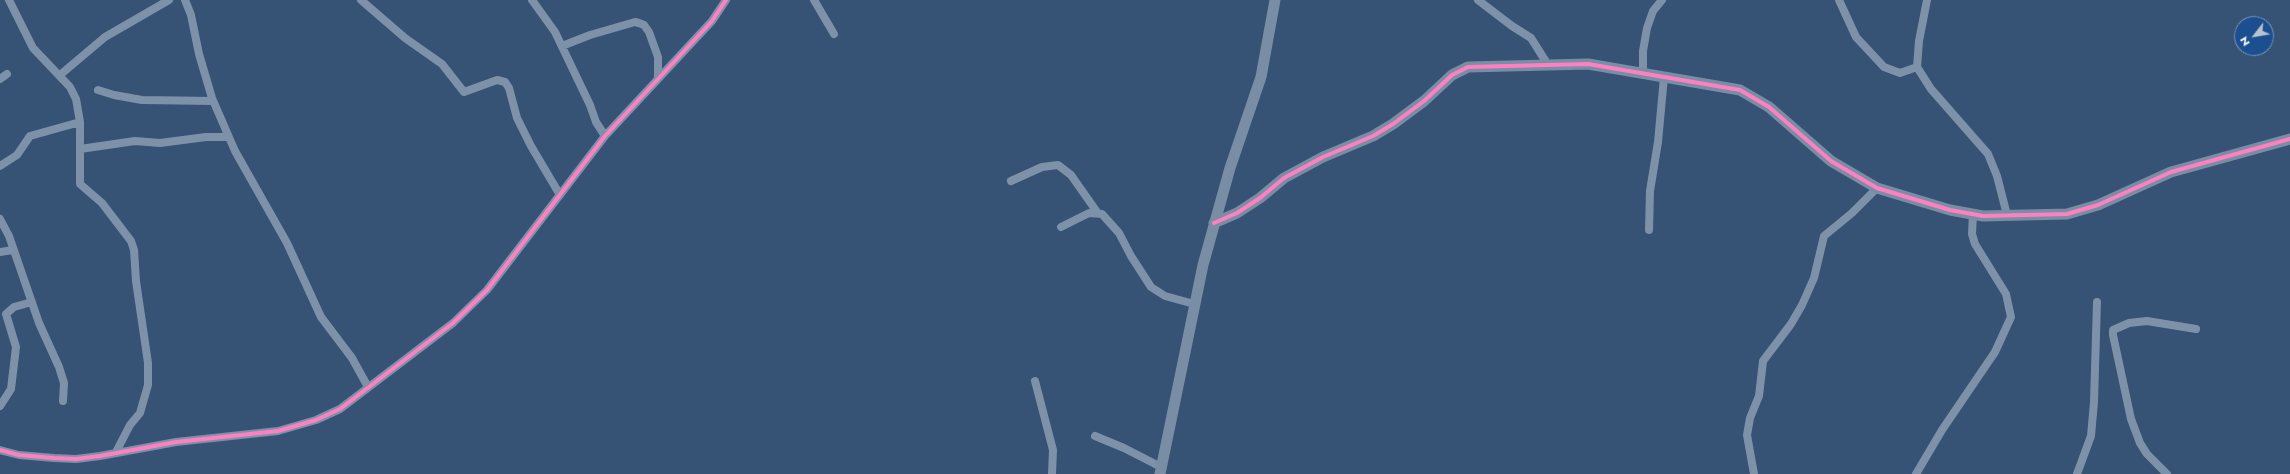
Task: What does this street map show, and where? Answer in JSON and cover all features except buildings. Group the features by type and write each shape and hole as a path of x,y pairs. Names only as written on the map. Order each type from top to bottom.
{"street":[{"path":"8,0 33,48 60,75 70,87 76,99 80,122 80,184 102,203 131,240 136,258 136,281 146,339 148,385 143,404 116,452"},
{"path":"60,75 105,37 169,0"},
{"path":"185,0 191,15 199,54 213,101 228,137 287,243 321,317 352,358 368,387"},
{"path":"361,0 405,38 442,64 464,92 497,80 505,82 509,88 517,118 560,195"},
{"path":"532,0 562,46 596,122 605,136"},
{"path":"0,450 20,455 76,459 176,442 278,431 316,420 340,410 469,309 487,290 605,136 712,21 726,0"},
{"path":"814,0 834,34"},
{"path":"1095,436 1124,448 1160,471 1194,304 1214,222 1261,77 1275,0"},
{"path":"1478,0 1512,26 1531,38 1548,65"},
{"path":"1643,74 1643,51 1647,28 1653,11 1662,0"},
{"path":"1838,0 1856,37 1884,67 1900,73 1917,67"},
{"path":"1927,0 1918,41 1917,67 1931,89 1988,154 1997,176 2007,215"},
{"path":"562,46 590,35 635,22 639,23 644,25 649,32 658,57 658,79"},
{"path":"1214,222 1237,213 1260,198 1284,178 1322,157 1373,136 1424,101 1457,71 1468,67 1588,64 1729,87 1749,94 1769,107 1831,161 1876,188 1973,214 2067,214 2083,210 2171,172 2290,139"},
{"path":"1649,230 1650,191 1659,136 1664,77"},
{"path":"98,90 114,95 148,101 213,101"},
{"path":"0,166 17,155 30,136 80,122"},
{"path":"80,149 135,141 160,143 206,137 228,137"},
{"path":"1011,181 1042,167 1058,165 1071,175 1097,212 1102,214 1119,232 1131,256 1151,287 1165,296 1194,304"},
{"path":"1754,474 1747,435 1750,418 1759,396 1763,361 1802,305 1814,278 1824,236 1852,213 1876,188"},
{"path":"1061,227 1077,218 1097,212"},
{"path":"1916,474 1942,430 1998,347 2011,317 2006,294 1975,244 1972,234 1973,214"},
{"path":"0,219 13,250 20,274 61,372 64,383 64,401"},
{"path":"0,252 13,250"},
{"path":"0,406 11,389 16,347 6,314 14,307 32,302"},
{"path":"2077,474 2091,436 2094,402 2097,302"},
{"path":"2167,474 2147,454 2140,443 2131,419 2113,335 2114,330 2129,323 2148,321 2196,329"},
{"path":"1036,381 1053,450 1052,474"}],"cycle path":[{"path":"0,450 19,455 76,459 176,442 278,431 316,420 340,409 453,323 487,290 605,136 712,21 726,0"},
{"path":"1214,223 1237,213 1260,198 1284,178 1323,157 1373,136 1393,124 1424,101 1452,75 1468,67 1588,64 1740,90 1769,107 1831,161 1877,188 1950,210 1983,216 2067,214 2098,205 2171,172 2290,139"}]}
